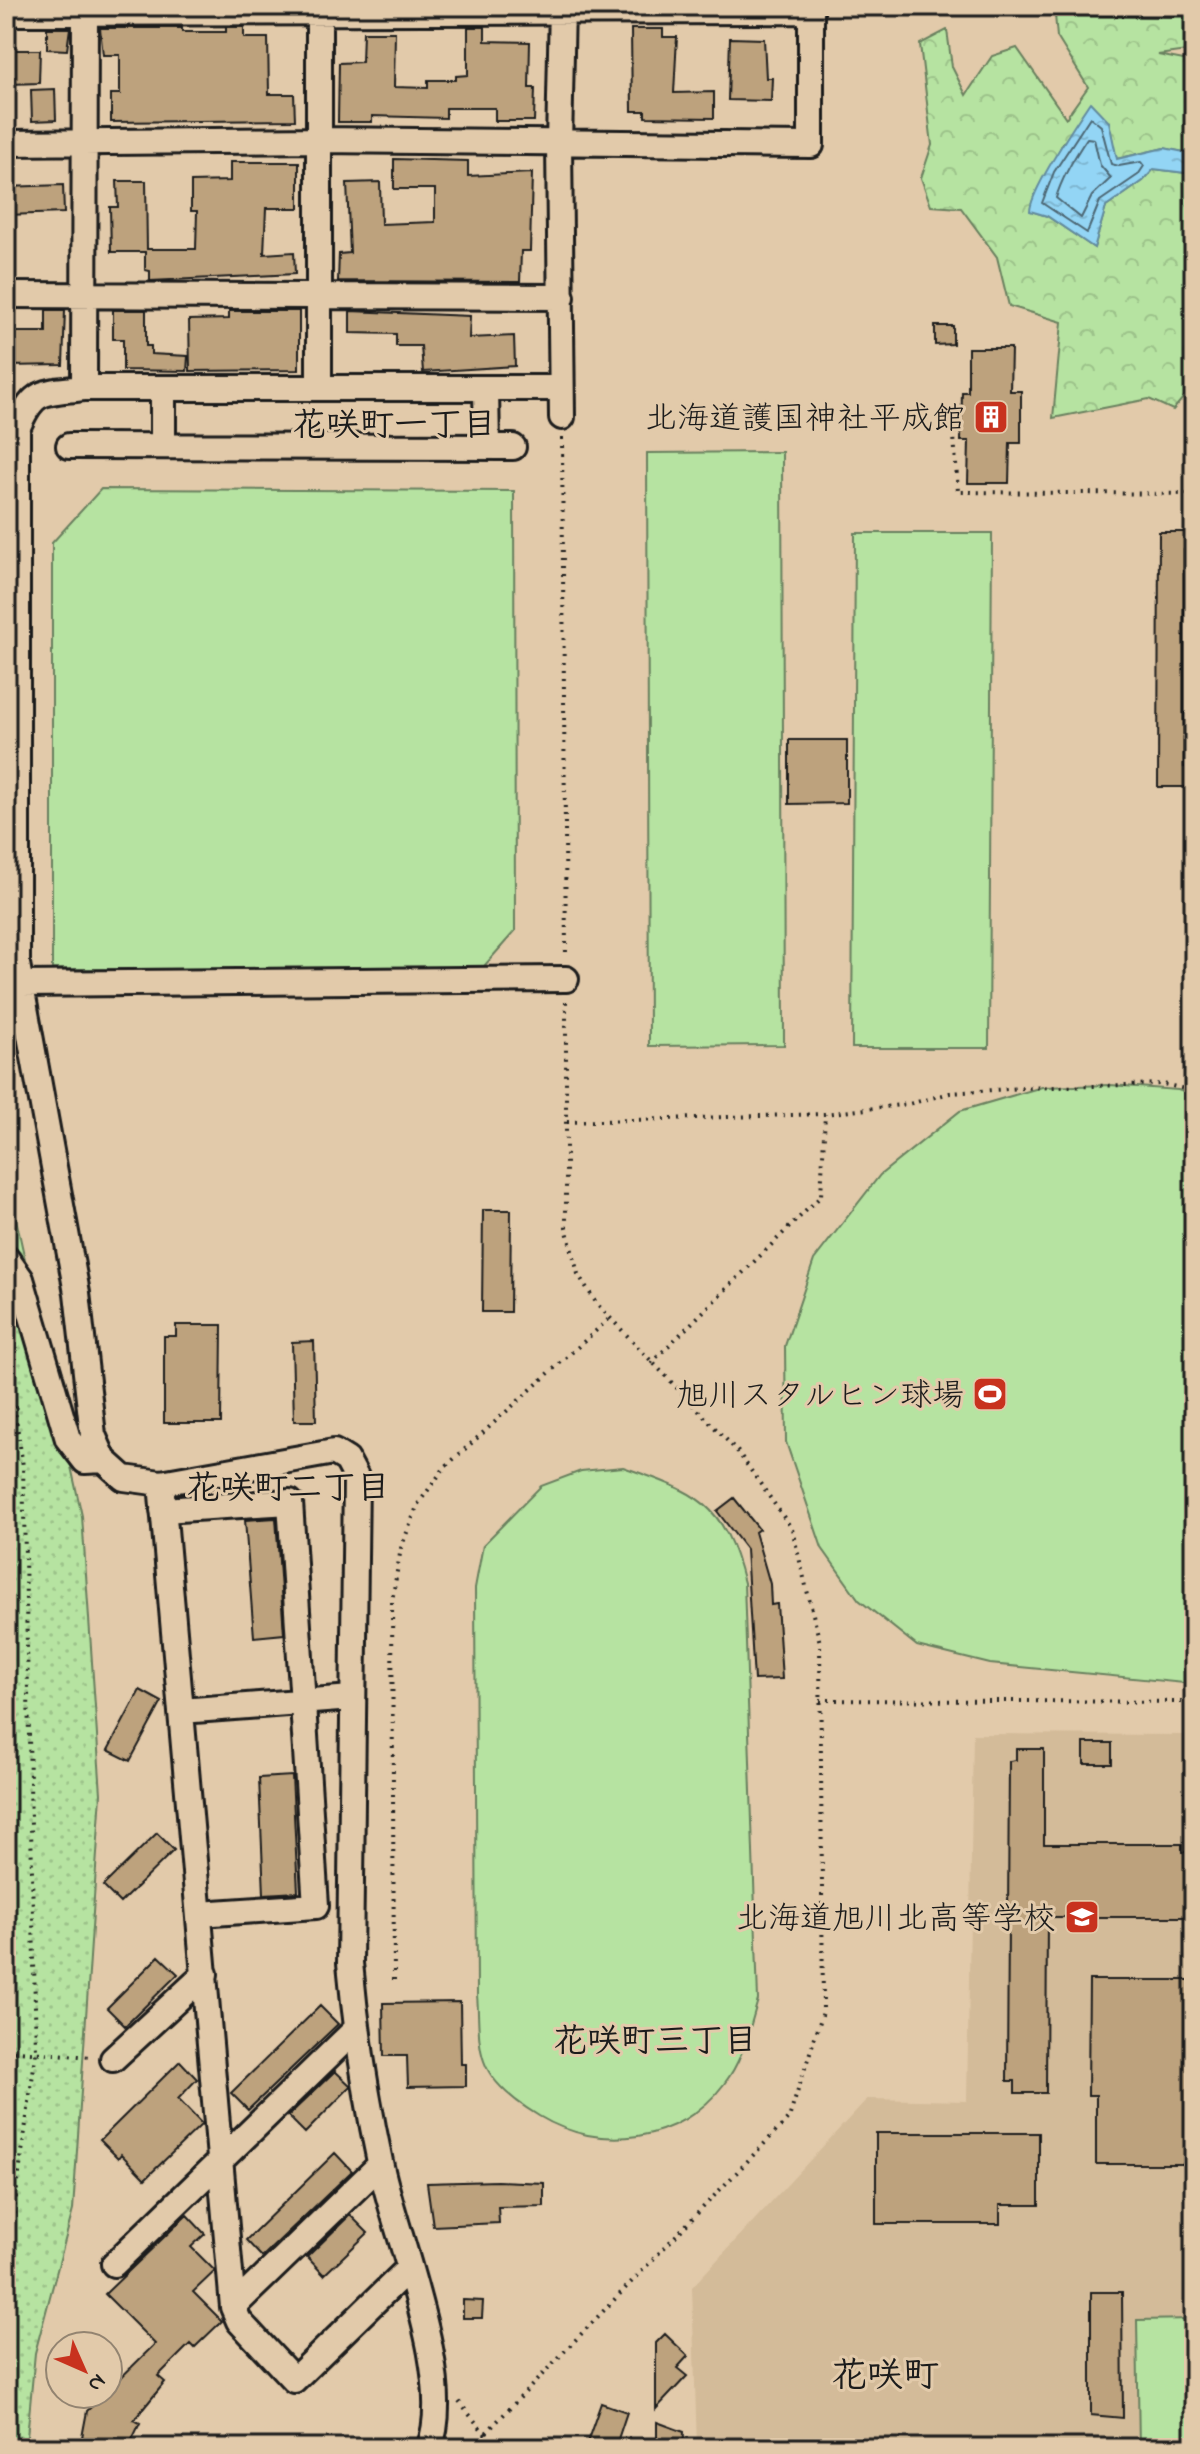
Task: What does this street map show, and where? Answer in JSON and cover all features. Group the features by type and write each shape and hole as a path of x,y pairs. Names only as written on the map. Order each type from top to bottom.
{"street":[{"path":"84,388 85,9"},
{"path":"6,13 85,9 811,9 811,145 318,140 6,143"},
{"path":"319,9 319,387"},
{"path":"562,9 559,144 562,417"},
{"path":"6,295 562,297"},
{"path":"429,2448 437,2409 434,2372 380,2165 356,2029 350,1963 356,1477 347,1460 334,1452 161,1483 124,1478 104,1460 93,1435 77,1293 17,964 17,429 28,404 43,393 84,388 561,388"},
{"path":"163,388 163,446"},
{"path":"486,388 487,447"},
{"path":"69,446 513,447"},
{"path":"21,984 566,979"},
{"path":"6,1258 21,1279 68,1439 85,1461 104,1460"},
{"path":"161,1483 233,2307 239,2321 294,2380 408,2269"},
{"path":"163,1510 290,1502 316,1906 199,1914"},
{"path":"181,1711 352,1698"},
{"path":"113,2059 205,1974"},
{"path":"114,2264 356,2029"},
{"path":"233,2307 380,2165"}],"path":[{"path":"952,408 958,492 1194,494"},
{"path":"482,2448 486,2433 789,2118 823,2012 820,1643 792,1529 738,1452 610,1318 578,1274 566,1227 562,417"},
{"path":"567,1122 825,1114 909,1104 950,1093 1023,1088 1163,1084 1194,1091"},
{"path":"651,1363 821,1196 825,1114"},
{"path":"394,1980 392,1601 401,1548 418,1504 445,1467 610,1318"},
{"path":"6,1351 23,1466 36,2052 6,2267"},
{"path":"820,1700 1194,1702"},
{"path":"6,2050 113,2059"},
{"path":"434,2372 497,2448"}],"shaded area":[{"name":"北海道旭川北高等学校","path":"973,1734 1194,1735 1194,2448 697,2448 692,2287 867,2099 967,2101"}],"green space":[{"path":"1178,6 1194,6 1194,50 1158,55 1194,62 1194,154 1164,148 1116,159 1109,122 1063,142 1035,195 1031,211 1047,216 1094,248 1106,207 1143,181 1154,169 1194,174 1194,385 1173,410 1149,399 1053,418 1062,322 1009,306 997,257 961,208 931,206 921,178 932,145 920,44 947,30 952,67 966,95 992,56 1017,48 1066,118 1088,87 1057,37 1055,15 1174,17"},
{"path":"782,452 784,1045 649,1046 647,453"},
{"path":"101,489 514,491 515,931 478,973 52,969 52,543"},
{"path":"855,533 992,533 989,1048 852,1048"},
{"name":"旭川スタルヒン球場","path":"1110,1085 1178,1090 1194,1096 1194,1684 990,1664 917,1646 859,1600 822,1548 786,1442 785,1346 814,1260 880,1175 960,1111 1042,1087"},
{"path":"6,1174 82,1516 101,1794 73,2210 35,2353 26,2448 6,2448"},
{"path":"623,1467 671,1485 704,1504 727,1534 744,1583 758,2000 736,2065 706,2104 662,2130 613,2138 563,2128 531,2111 493,2078 482,2054 477,1995 475,1588 483,1545 541,1486 581,1471"},
{"path":"1194,2319 1194,2448 1139,2448 1137,2320"}],"water":[{"path":"1090,102 1109,122 1117,159 1164,148 1194,154 1194,174 1154,169 1143,181 1106,207 1094,248 1047,216 1030,211 1046,172"}],"building":[{"path":"226,27 244,27 244,38 268,38 269,94 294,94 295,120 111,122 111,94 120,94 120,55 103,55 100,28 182,28 182,32 226,32"},
{"path":"468,27 485,27 485,41 530,42 529,88 535,88 534,121 495,121 495,108 446,108 446,118 372,116 372,122 338,122 339,63 362,62 363,32 395,32 394,87 428,88 428,80 456,80 456,76 468,75"},
{"path":"47,28 70,28 67,50 47,49"},
{"path":"631,29 663,29 663,37 677,37 674,93 714,92 714,118 645,117 645,111 632,111"},
{"path":"730,38 764,39 766,78 772,78 771,101 728,100"},
{"path":"10,50 40,50 39,83 10,84"},
{"path":"55,89 56,120 32,121 31,90"},
{"path":"394,159 468,161 468,176 532,173 530,251 521,251 520,282 338,281 339,254 350,253 347,183 380,182 381,224 435,222 435,189 394,189"},
{"path":"230,162 299,162 299,208 266,208 264,254 294,252 295,274 150,281 150,271 145,270 145,252 111,252 110,207 118,207 117,181 146,181 147,249 196,249 197,211 191,211 191,182 230,181"},
{"path":"63,185 64,213 6,215 6,187"},
{"path":"46,310 65,310 63,365 6,366 6,332 46,332"},
{"path":"113,310 146,310 146,346 151,346 151,354 188,356 187,371 123,370 123,339 113,339"},
{"path":"229,311 299,311 299,370 190,371 189,320 229,319"},
{"path":"350,311 470,316 469,338 514,336 515,366 423,372 421,346 396,346 396,334 350,333"},
{"path":"935,326 953,326 953,344 935,345"},
{"name":"北海道護国神社平成館","path":"968,348 1011,348 1010,391 1021,391 1021,443 1010,443 1009,483 968,483 969,441 961,441 962,392 968,392"},
{"path":"1159,532 1194,532 1194,550 1184,550 1184,767 1194,767 1194,787 1158,787"},
{"path":"789,740 847,740 847,803 789,804"},
{"path":"483,1210 511,1210 510,1312 482,1312"},
{"path":"176,1325 222,1325 221,1423 164,1423 164,1336 176,1336"},
{"path":"314,1341 316,1421 294,1421 292,1342"},
{"path":"734,1498 759,1529 755,1532 770,1584 771,1605 777,1604 782,1679 754,1680 746,1549 717,1511"},
{"path":"276,1518 284,1634 254,1637 245,1520"},
{"path":"140,1690 162,1702 130,1761 108,1750"},
{"path":"1084,1743 1112,1743 1112,1764 1084,1764"},
{"name":"北海道旭川北高等学校","path":"1016,1749 1044,1749 1044,1844 1182,1844 1182,1852 1194,1852 1194,1917 1047,1917 1046,2093 1015,2093 1015,2081 1007,2081 1009,1761 1016,1760"},
{"path":"292,1776 298,1892 264,1894 259,1778"},
{"path":"157,1833 174,1850 120,1903 103,1886"},
{"path":"159,1956 178,1974 125,2026 107,2008"},
{"path":"1089,1980 1194,1980 1194,2164 1096,2164 1096,2095 1088,2095"},
{"path":"460,2002 461,2064 466,2064 466,2086 408,2087 407,2056 384,2056 383,2003"},
{"path":"320,2006 338,2024 248,2110 231,2093"},
{"path":"180,2061 197,2079 178,2099 202,2124 145,2179 121,2154 118,2158 100,2140"},
{"path":"335,2071 351,2086 305,2133 288,2116"},
{"path":"876,2133 1039,2133 1039,2205 1000,2205 1000,2224 876,2224"},
{"path":"335,2153 352,2171 262,2257 246,2240"},
{"path":"427,2183 544,2183 544,2206 498,2207 499,2223 433,2226"},
{"path":"187,2215 205,2234 191,2247 215,2271 193,2292 222,2321 194,2348 190,2344 158,2376 165,2382 134,2420 140,2423 128,2448 80,2448 87,2411 124,2410 124,2375 155,2344 105,2294"},
{"path":"350,2215 368,2233 324,2275 307,2257"},
{"path":"1091,2292 1122,2292 1123,2418 1091,2415"},
{"path":"463,2300 483,2301 482,2318 463,2318"},
{"path":"665,2334 688,2356 677,2368 687,2376 656,2409 656,2343"},
{"path":"601,2403 627,2412 615,2448 585,2448"},
{"path":"657,2422 684,2432 683,2448 657,2448"}],"place":[{"name":"北海道護国神社平成館","path":"991,417"},
{"name":"旭川スタルヒン球場","path":"990,1394"},
{"name":"北海道旭川北高等学校","path":"1082,1917"}],"district":[{"name":"花咲町一丁目","path":"394,423"},
{"name":"花咲町二丁目","path":"288,1486"},
{"name":"花咲町三丁目","path":"655,2039"},
{"name":"花咲町","path":"885,2373"}]}
